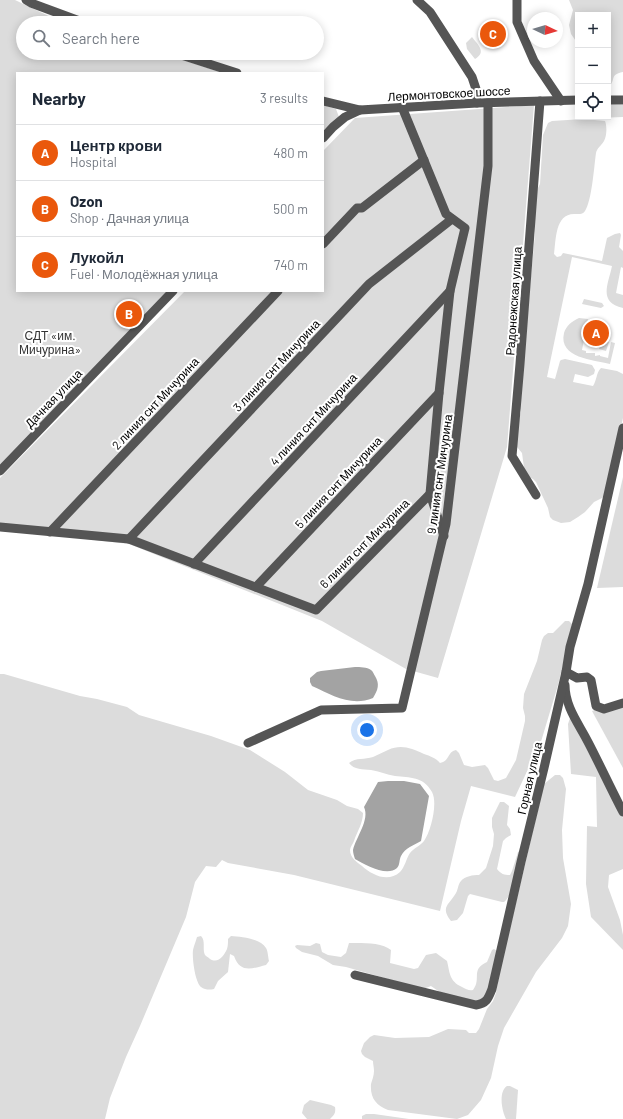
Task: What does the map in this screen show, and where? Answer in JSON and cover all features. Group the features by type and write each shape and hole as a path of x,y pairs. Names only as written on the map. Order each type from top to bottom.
{"street":[{"path":"26,0 66,16"},
{"path":"417,0 430,12 472,77 476,89 477,103"},
{"path":"516,0 517,22 534,61 562,101"},
{"path":"197,60 234,72"},
{"name":"Лермонтовское шоссе","path":"324,101 360,110 477,103 575,100"},
{"path":"611,100 623,100"},
{"name":"Радонежская улица","path":"536,495 512,456 540,101"},
{"name":"9 линия снт Мичурина","path":"248,743 321,710 402,708 446,524 488,166 488,103"},
{"path":"402,107 446,214 465,228 450,291 438,393 430,494 444,536"},
{"path":"324,137 345,117 360,110"},
{"path":"324,243 357,208 362,208 424,160"},
{"name":"3 линия снт Мичурина","path":"130,539 369,284 452,219"},
{"name":"4 линия снт Мичурина","path":"194,564 450,291"},
{"name":"Дачная улица","path":"0,471 172,292"},
{"name":"2 линия снт Мичурина","path":"50,532 277,292"},
{"name":"5 линия снт Мичурина","path":"256,587 438,393"},
{"name":"Горная улица","path":"355,975 476,1005 484,1004 487,1000 492,989 566,672 570,647 588,584 623,428"},
{"name":"6 линия снт Мичурина","path":"256,587 316,610 430,494"},
{"path":"0,527 130,539 256,587"},
{"path":"622,807 567,701 565,690 566,672 577,678 587,677 591,680 596,706 604,709 623,703"}],"green space":[{"name":"СДТ «им. Мичурина»","path":"0,0 15,0 49,16 16,16 16,60 183,60 220,72 16,72 16,292 167,292 0,466"},
{"path":"569,0 623,0 623,72 614,76 611,85 611,12 575,12 575,40 571,34 569,25 573,10"},
{"path":"472,37 481,51 479,56 475,59 467,49 466,43"},
{"path":"611,104 623,105 623,117 611,117"},
{"path":"324,105 336,109 339,117 324,132"},
{"path":"534,105 507,447 438,678 406,669 322,621 129,544 0,529 0,478 184,292 324,292 324,150 355,118"},
{"path":"575,120 605,121 606,128 606,136 604,141 596,153 591,192 585,211 580,214 568,215 563,218 556,235 554,254 557,257 561,256 563,253 602,261 607,238 620,233 619,247 623,251 623,268 621,267 616,293 623,295 623,308 610,302 607,297 607,286 612,266 572,257 547,377 555,379 560,361 565,359 592,365 595,370 594,374 588,377 575,374 573,382 593,386 601,368 617,371 623,374 623,418 605,495 594,502 578,517 570,522 561,523 550,517 548,508 536,482 525,475 522,453 517,447 517,425 521,412 519,404 535,234 533,195 540,184 543,135 548,123 552,121"},
{"path":"584,299 602,303 604,306 601,308 582,304"},
{"path":"579,318 588,319 582,350 586,351 586,353 595,353 595,356 600,355 608,358 611,342 615,343 610,364 587,359 572,353 566,348 564,341 565,330 570,324"},
{"path":"601,340 609,342 606,351 599,349"},
{"path":"623,477 623,587 597,588"},
{"path":"565,621 569,621 572,624 571,632 558,685 540,745 533,753 530,765 515,797 471,786 461,821 440,911 294,875 228,863 222,860 216,867 206,866 195,882 186,917 126,1057 110,1098 105,1119 0,1119 0,674 127,707 139,715 211,736 250,750 285,772 308,790 337,800 347,806 358,809 363,813 361,824 350,849 352,858 375,875 390,877 400,872 410,853 424,841 427,836 433,817 434,797 425,783 420,780 359,769 353,767 349,763 355,760 373,757 393,748 402,747 431,756 440,763 456,750 459,753 464,765 472,767 485,765 494,780 498,781 506,778 516,760 525,721 523,708 524,694 537,661 542,640 544,636 548,633 553,633"},
{"path":"623,699 623,768 592,711"},
{"path":"570,718 572,718 623,818 623,869 609,875 608,887 620,920 623,935 623,950 591,917 586,884 587,826 597,827 596,777 571,774 568,724"},
{"path":"555,775 560,775 563,778 566,789 562,830 563,858 571,904 568,926 562,938 536,972 504,1028 498,1046 491,1078 481,1100 468,1115 457,1119 388,1110 384,1108 377,1103 373,1097 371,1089 374,1071 373,1061 365,1057 361,1051 364,1043 370,1037 374,1035 395,1038 429,1037 448,1029 466,1030 469,1033 476,1033 479,1029 487,1009 493,1001 496,993 500,970 544,784"},
{"path":"500,802 504,802 509,806 507,825 510,829 511,835 503,841 497,869 503,874 510,875 518,852 520,851 513,886 504,902 470,894 463,913 457,920 451,921 446,909 448,903 457,892 460,882 467,877 479,875 486,868 493,846 494,834 492,818"},
{"path":"201,936 205,955 210,959 216,961 224,954 227,948 228,939 231,936 259,942 267,949 269,961 266,965 256,968 247,968 239,965 234,956 230,954 228,972 218,981 214,989 204,989 197,980 193,958 193,950 197,937"},
{"path":"316,943 320,944 322,952 328,955 341,957 346,953 349,943 371,944 387,947 391,950 390,963 414,969 418,968 426,955 436,953 447,961 452,979 458,985 468,990 473,990 477,982 477,971 487,962 492,950 494,949 497,951 489,992 484,999 478,1001 444,995 431,986 423,989 346,967 333,965 318,956 302,952 295,946 310,946"},
{"path":"507,1086 518,1090 516,1119 506,1119 503,1111 502,1093"},
{"path":"310,1100 335,1107 334,1114 330,1119 307,1119 302,1113 304,1105"},
{"path":"366,1114 409,1119 362,1119 362,1116"}],"shaded area":[{"path":"355,667 368,668 373,672 378,684 373,698 349,701 312,686 310,682 310,678 317,672"},
{"path":"404,781 420,784 429,796 421,841 405,851 401,856 397,868 382,871 355,859 353,850 364,823 364,807 378,782"}],"place":[{"name":"Лукойл","path":"493,34"},
{"name":"Ozon","path":"129,314"},
{"name":"Центр крови","path":"596,333"}]}
